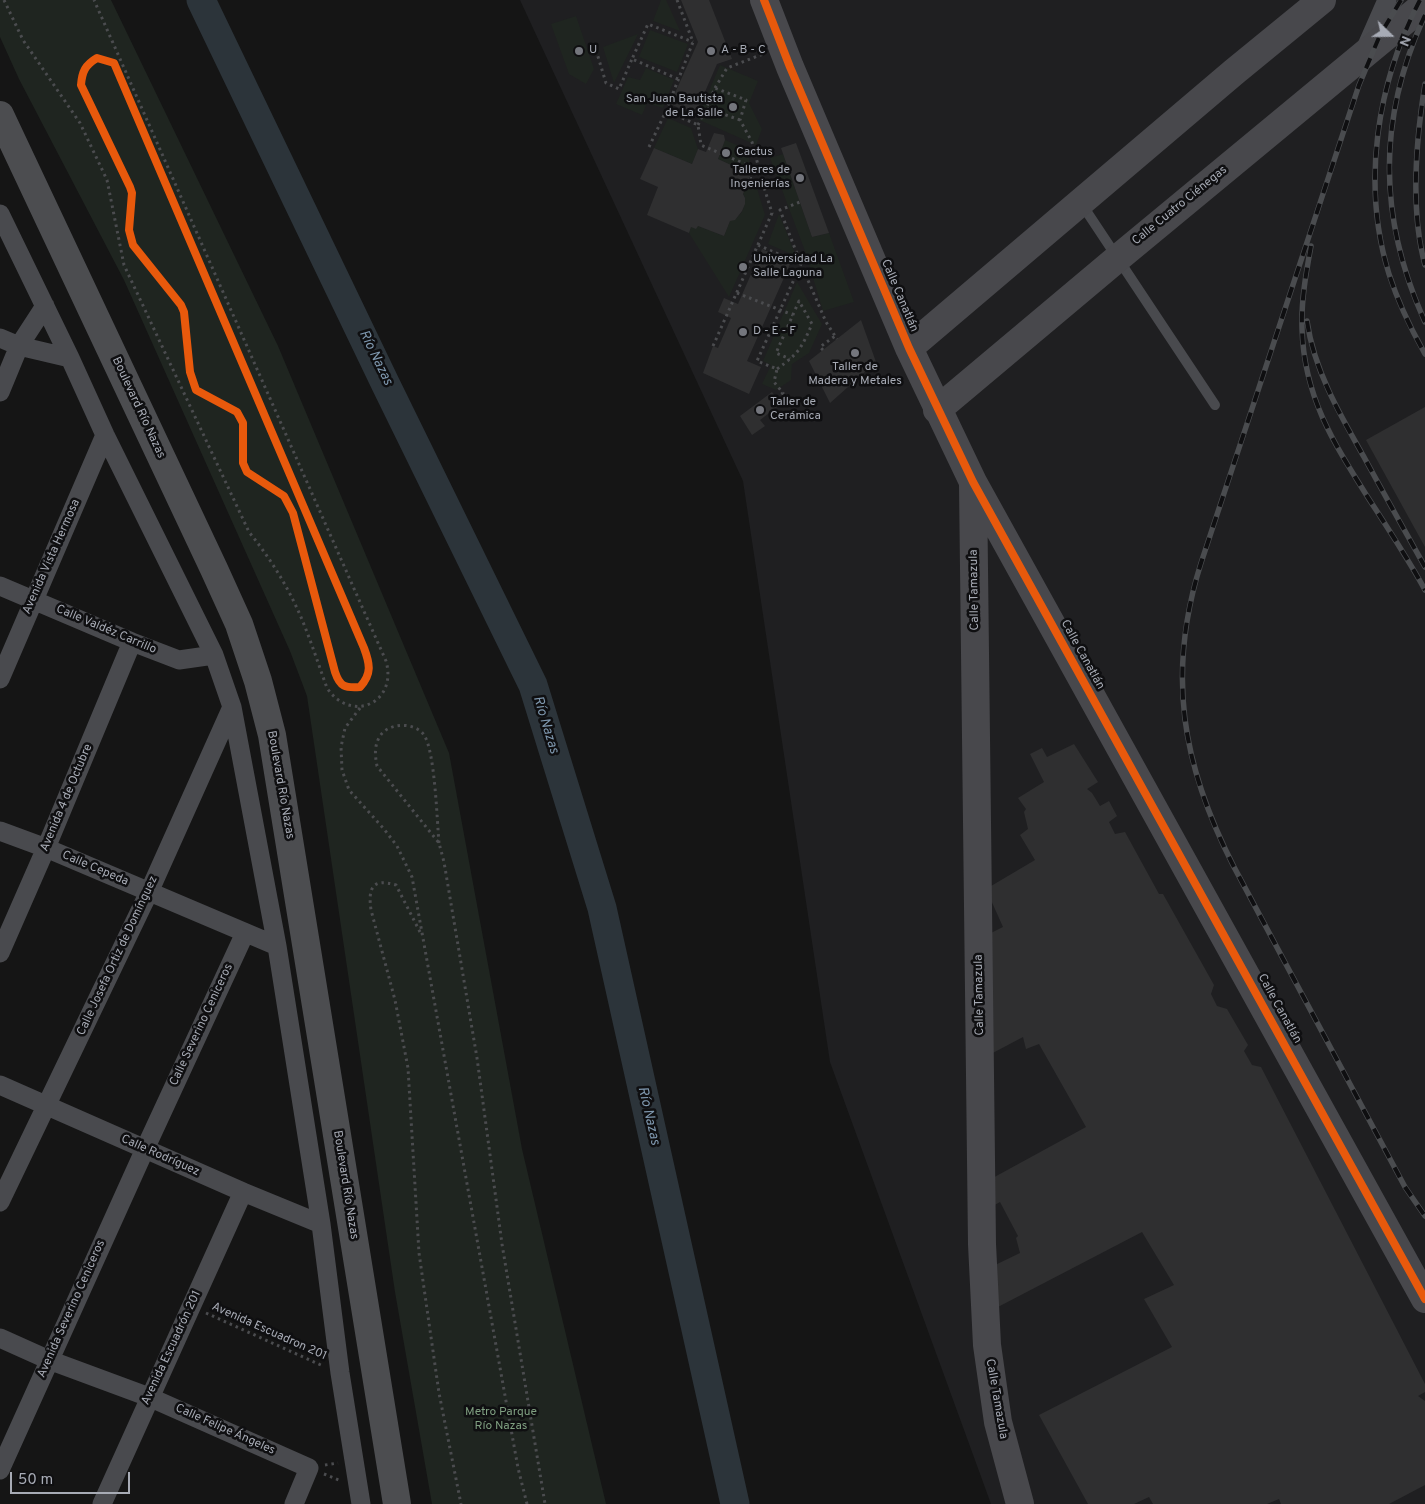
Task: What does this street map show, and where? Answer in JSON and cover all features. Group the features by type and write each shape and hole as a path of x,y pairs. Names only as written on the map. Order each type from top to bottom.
{"main road":[{"name":"Boulevard Río Nazas","path":"0,115 214,569 239,624 258,681 272,734 397,1504"}],"street":[{"name":"Calle Canatlán","path":"764,0 790,67 937,410 974,482 1425,1300"},
{"path":"909,348 1234,72 1322,0"},
{"path":"1362,56 1387,0"},
{"name":"Calle Cuatro Ciénegas","path":"937,410 1425,4"},
{"path":"0,214 105,435 214,655 232,707 277,946 321,1224 340,1373 359,1496"},
{"path":"0,392 19,346 45,306"},
{"path":"0,338 19,346 70,358"},
{"name":"Avenida Vista Hermosa","path":"0,679 105,435"},
{"name":"Calle Tamazula","path":"974,482 983,1263 987,1345 998,1422 1020,1504"},
{"name":"Calle Valdéz Carrillo","path":"0,586 179,660 214,655"},
{"name":"Avenida 4 de Octubre","path":"0,953 132,642"},
{"name":"Calle Josefa Ortiz de Domínguez","path":"1,1198 148,892 232,707"},
{"name":"Calle Cepeda","path":"0,831 46,848 245,932"},
{"path":"245,932 277,946"},
{"name":"Calle Severino Ceniceros","path":"145,1149 245,932"},
{"name":"Calle Rodríguez","path":"0,1085 243,1192 321,1224"},
{"name":"Avenida Severino Ceniceros","path":"0,1470 145,1149"},
{"name":"Avenida Escuadrón 201","path":"102,1504 243,1192"},
{"name":"Calle Felipe Ángeles","path":"0,1338 49,1360 149,1397 309,1468"},
{"path":"294,1504 309,1468"}],"lane":[{"path":"1080,202 1215,405"}],"path":[{"path":"4,0 23,40 80,123 107,180 124,265 248,532 263,550 285,585 303,622 327,688 340,703 350,707 370,704 378,699 385,690 389,671 386,661 94,0"},
{"path":"649,147 694,42 677,0"},
{"path":"596,50 606,84 619,89 648,24 694,42"},
{"path":"759,170 701,145 698,125 715,88 727,68 764,54"},
{"path":"632,59 678,79"},
{"path":"114,63 165,182"},
{"path":"715,88 746,100 740,120"},
{"path":"706,108 740,120 752,142 772,213 713,346"},
{"path":"666,111 698,125"},
{"path":"750,178 763,184"},
{"path":"772,213 800,202"},
{"path":"780,210 826,322 836,337 820,347 823,350"},
{"path":"758,244 801,264"},
{"path":"777,369 757,361 801,264"},
{"path":"737,293 793,315"},
{"path":"776,398 783,393 774,382 777,369 790,359 801,348 812,324 799,301 776,353 790,359"},
{"path":"360,707 345,728 341,747 342,770 350,790 384,829 396,846 412,877 518,1468 527,1504"},
{"path":"439,843 377,766 374,752 381,735 394,726 410,726 424,735 431,753 439,843 444,862 477,1058 502,1244 545,1504"},
{"path":"423,937 396,885 378,882 371,889 369,898 395,1000 408,1068 419,1253 439,1393 461,1504"},
{"path":"309,1468 354,1460"},
{"path":"309,1468 359,1496"}],"shaded area":[{"path":"520,0 1425,0 1425,1504 991,1504 830,1062 743,481"}],"green space":[{"name":"Metro Parque Río Nazas","path":"0,0 111,0 278,346 449,753 522,1149 606,1504 432,1504 395,1292 307,696 290,651 124,280 19,79 0,37"},
{"path":"661,0 666,0 680,31 653,21"},
{"path":"576,16 594,69 586,84 569,74 551,24"},
{"path":"650,30 688,44 677,72 639,57"},
{"path":"638,34 614,83 603,47"},
{"path":"720,65 758,81 749,103 762,129 756,145 697,119"},
{"path":"646,68 674,80 663,108 647,103 642,115 616,104 628,77 640,80"},
{"path":"668,118 691,128 698,149 692,164 654,148"},
{"path":"725,140 748,150 751,174 718,159"},
{"path":"783,154 812,237 829,233 854,302 823,311 805,251 770,158"},
{"path":"748,181 756,185 765,215 729,297 689,233 691,227 698,226 724,236 730,221 737,218 743,209 745,198 743,194"},
{"path":"779,214 796,256 768,244"},
{"path":"797,282 822,324 809,353 792,364 791,380 776,390 762,384 771,365 763,361"}],"building":[{"name":"A - B - C","path":"681,0 709,0 732,59 717,64 695,115 670,104 698,42"},
{"path":"714,133 724,135 725,140 718,159 751,174 743,194 745,204 742,211 735,220 730,221 724,236 698,226 696,229 691,227 689,233 647,215 658,187 640,179 654,148 692,164 698,149 706,152"},
{"name":"Talleres de Ingenierías","path":"796,143 829,233 812,237 781,148"},
{"name":"D - E - F","path":"762,249 791,262 747,361 761,367 749,394 703,373 713,346 718,348 731,318 718,312 724,298 738,304"},
{"path":"861,320 876,362 830,403 809,361"},
{"name":"Taller de Cerámica","path":"772,392 781,404 760,420 765,426 752,435 740,416"},
{"path":"1425,407 1425,547 1366,440"},
{"path":"1074,744 1098,782 1087,789 1092,793 1100,806 1109,801 1117,816 1109,822 1115,834 1125,832 1159,894 1163,894 1214,985 1211,994 1217,1006 1227,1009 1248,1045 1244,1051 1252,1065 1261,1067 1425,1384 1425,1392 1418,1396 1425,1401 1425,1485 1389,1504 1281,1504 1279,1499 1267,1504 1153,1504 1149,1497 1134,1504 1088,1504 1039,1415 1172,1347 1144,1299 1174,1285 1142,1232 996,1308 993,1266 1020,1253 1016,1238 1018,1236 1000,1202 991,1207 989,1180 1086,1127 1039,1044 1026,1049 1023,1037 989,1055 987,935 1003,927 986,889 1035,860 1020,835 1028,829 1024,812 1026,809 1018,798 1044,782 1030,754 1042,748 1047,757"}],"waterway":[{"name":"Río Nazas","path":"201,0 533,685 602,908 735,1504"}],"railway":[{"path":"1401,0 1380,35 1359,85 1201,563 1190,604 1184,643 1182,681 1191,755 1216,829 1234,867 1405,1187 1425,1216"},
{"path":"1420,0 1405,32 1393,65 1384,99 1378,134 1375,170 1376,205 1381,240 1389,274 1396,295 1425,354"},
{"path":"1425,15 1409,54 1398,92 1389,168 1392,207 1398,245 1425,322"},
{"path":"1425,84 1419,128 1416,175 1417,221 1425,265"},
{"path":"1311,246 1303,298 1302,329 1308,376 1314,397 1343,457 1425,590"},
{"path":"1307,321 1315,357 1329,392 1425,567"}],"cycle path":[{"path":"764,0 790,67 909,348 973,482 1425,1299"},
{"path":"97,58 114,63 364,648 369,669 367,678 360,687 344,686 339,681 335,672 293,513 284,496 247,472 243,463 243,423 237,412 196,390 190,372 184,312 181,305 133,245 129,230 132,193 81,85 85,69 97,58"}],"place":[{"name":"U","path":"579,51"},
{"name":"A - B - C","path":"711,51"},
{"name":"San Juan Bautista de La Salle","path":"733,107"},
{"name":"Cactus","path":"726,153"},
{"name":"Talleres de Ingenierías","path":"800,178"},
{"name":"Universidad La Salle Laguna","path":"743,267"},
{"name":"D - E - F","path":"743,332"},
{"name":"Taller de Madera y Metales","path":"855,353"},
{"name":"Taller de Cerámica","path":"760,410"}]}
